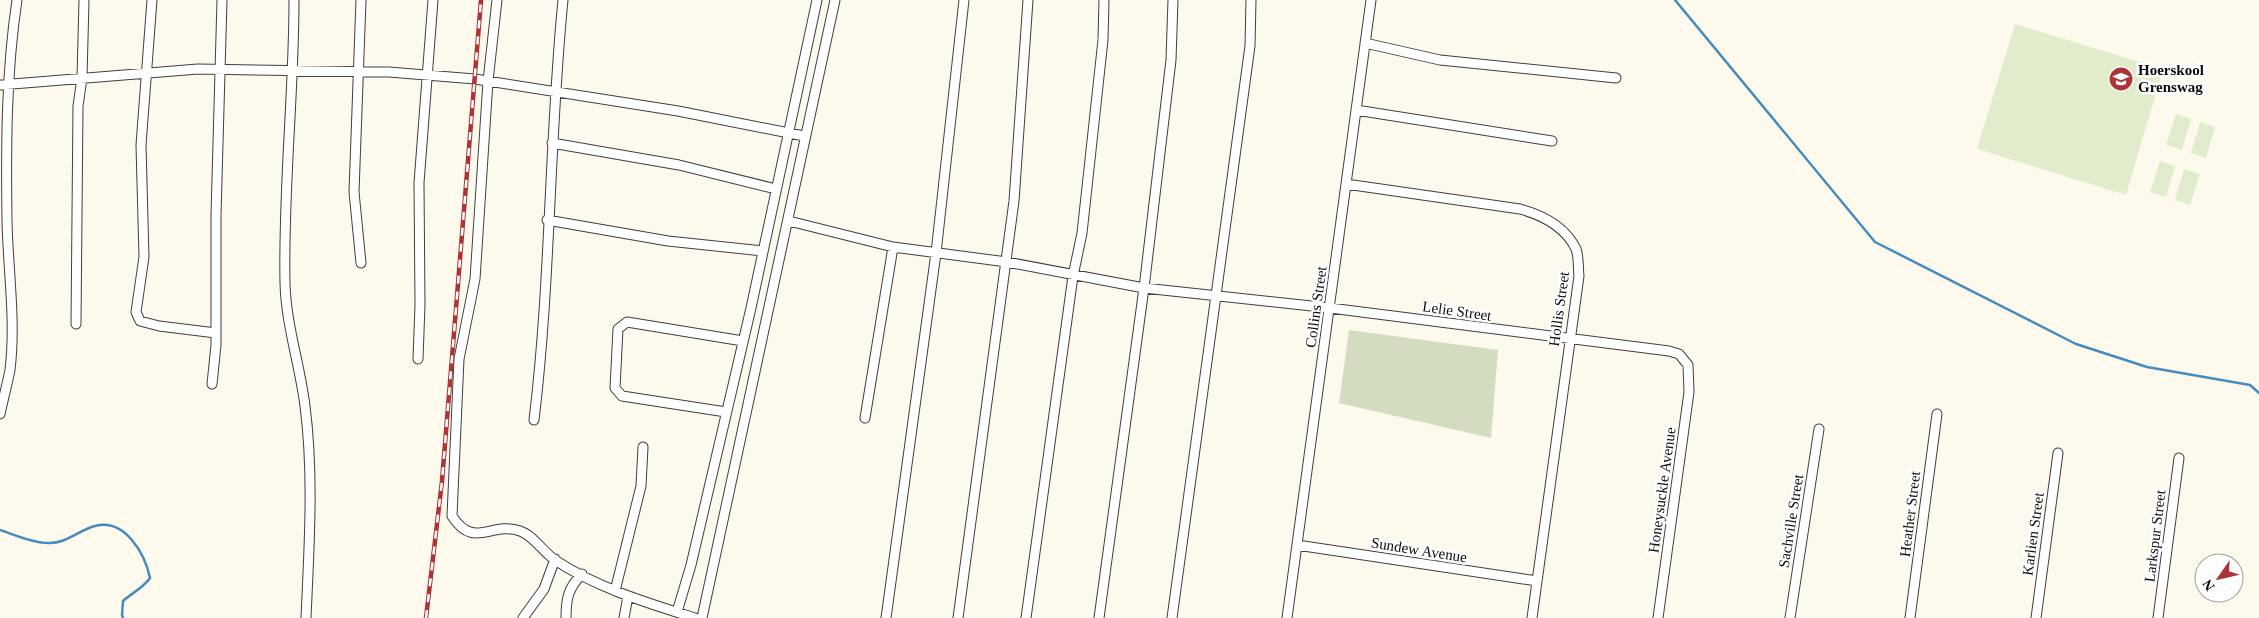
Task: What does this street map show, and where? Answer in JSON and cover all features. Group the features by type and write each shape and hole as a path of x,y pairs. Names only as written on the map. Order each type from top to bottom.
{"street":[{"path":"0,414 10,369 12,318 7,222 4,85 17,0"},
{"path":"76,324 78,106 82,78 84,0"},
{"path":"152,0 141,145 144,257 136,312 140,321 159,326 216,333"},
{"path":"212,384 216,333 216,215 222,0"},
{"path":"294,0 287,164 285,285 288,317 306,409 310,503 306,618"},
{"path":"361,0 354,192 361,263"},
{"path":"418,359 419,183 433,0"},
{"path":"497,0 488,81 475,279 459,359 452,516 459,527 472,534 510,528 522,531 555,560 582,574 628,596 695,618"},
{"path":"534,420 544,325 554,91 562,0"},
{"path":"676,612 691,565 743,341 817,0"},
{"path":"702,618 789,222 804,136 835,0"},
{"path":"886,618 936,253 964,0"},
{"path":"958,618 1014,201 1028,0"},
{"path":"1026,618 1073,276 1082,233 1103,40 1104,0"},
{"path":"1098,618 1144,288 1171,60 1173,0"},
{"path":"1172,618 1250,46 1251,0"},
{"name":"Collins Street","path":"1287,618 1371,0"},
{"path":"1365,43 1440,60 1616,78"},
{"path":"4,85 198,69 428,75 488,81 678,111 804,136"},
{"path":"1356,110 1552,141"},
{"path":"552,143 679,165 776,189"},
{"name":"Hollis Street","path":"1346,184 1520,209 1541,214 1555,224 1576,250 1579,276 1568,340 1532,618"},
{"path":"548,220 668,242 763,251"},
{"name":"Lelie Street","path":"789,222 893,246 1007,262 1144,288 1330,308 1568,340 1669,351 1678,354 1688,365"},
{"path":"865,418 893,246"},
{"path":"726,412 622,396 615,388 618,328 627,322 743,341"},
{"name":"Honeysuckle Avenue","path":"1658,618 1689,392 1688,365"},
{"name":"Heather Street","path":"1910,618 1937,414"},
{"name":"Sachville Street","path":"1790,618 1819,429"},
{"path":"615,590 641,486 643,447"},
{"name":"Karlien Street","path":"2036,618 2058,453"},
{"name":"Larkspur Street","path":"2158,618 2179,458"},
{"name":"Sundew Avenue","path":"1297,545 1537,582"},
{"path":"523,618 544,589 555,560"},
{"path":"566,618 566,598 571,584 582,574"},
{"path":"624,618 628,596"}],"green space":[{"path":"2015,24 2163,69 2126,195 1977,149"},
{"path":"2176,114 2191,119 2182,150 2166,145"},
{"path":"2200,122 2215,127 2206,158 2191,153"},
{"path":"2160,161 2175,166 2166,197 2150,192"},
{"path":"2184,169 2200,174 2190,205 2175,200"},
{"path":"1349,330 1498,350 1491,438 1339,403"}],"waterway":[{"path":"1675,0 1875,242 2076,344 2147,367 2250,385 2259,393"},
{"path":"0,530 42,543 55,543 95,526 106,525 116,527 132,540 144,559 150,578 141,588 123,601 123,618"}],"railway":[{"path":"426,618 442,481 481,0"}],"place":[{"name":"Hoerskool Grenswag","path":"2121,79"}]}
